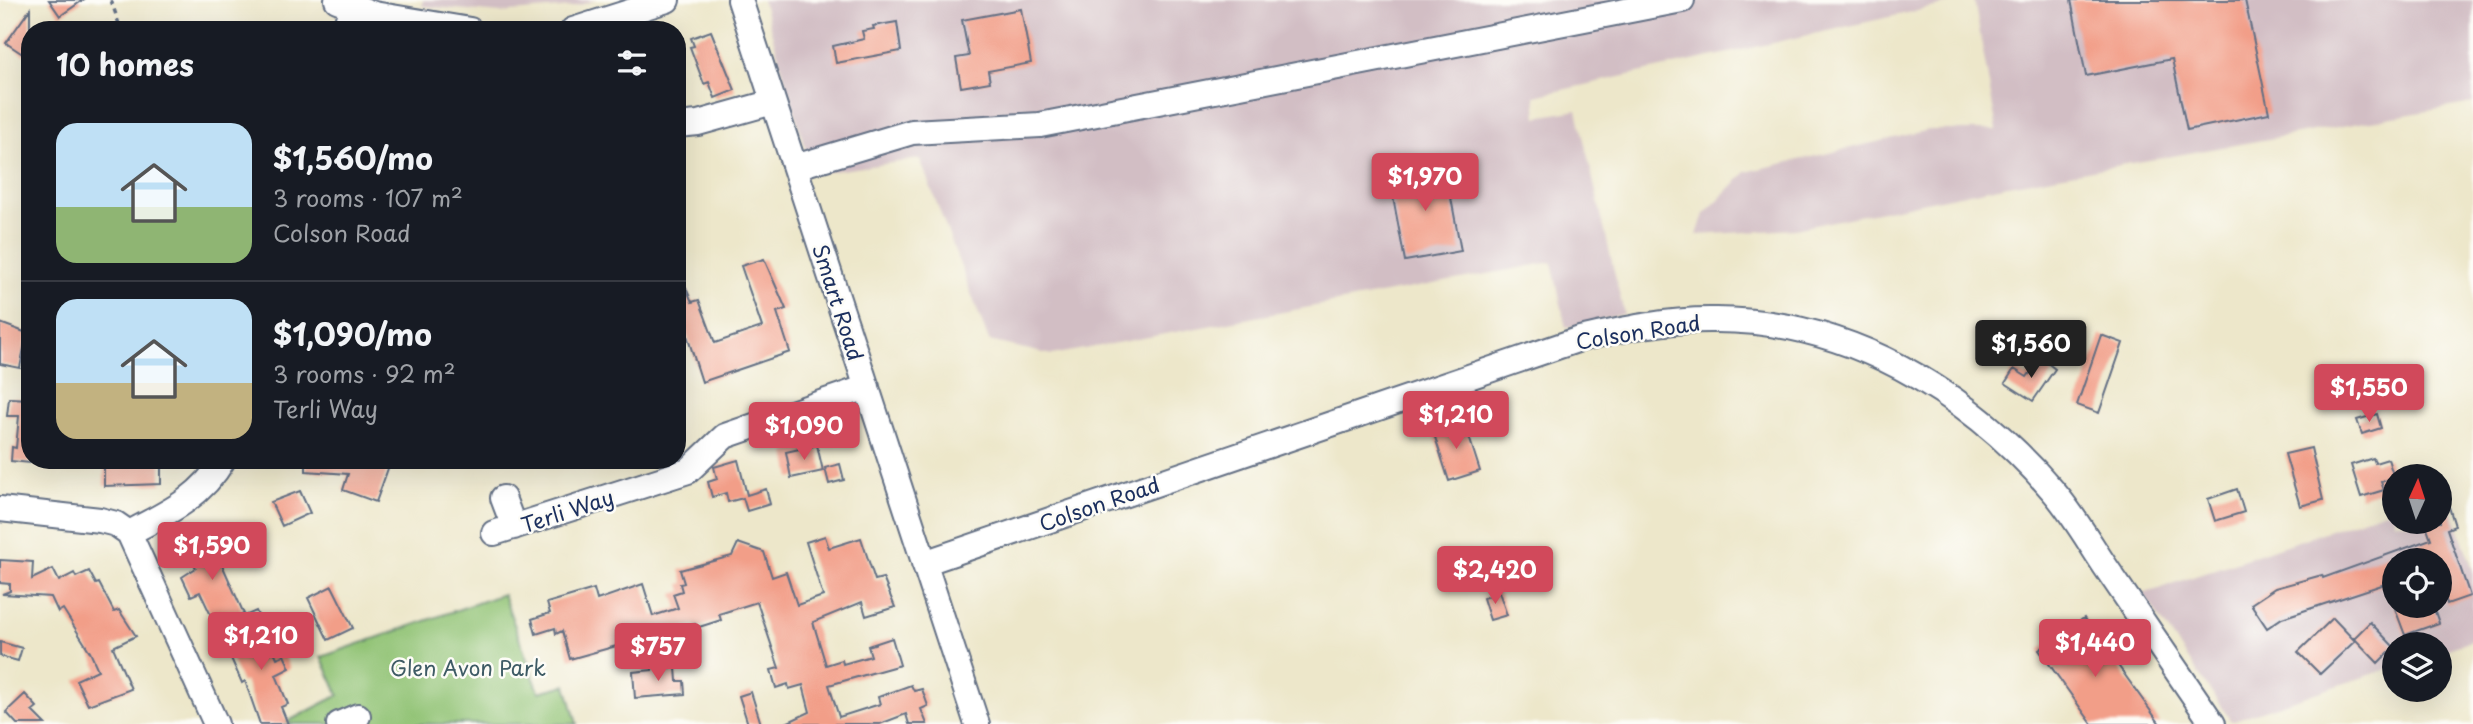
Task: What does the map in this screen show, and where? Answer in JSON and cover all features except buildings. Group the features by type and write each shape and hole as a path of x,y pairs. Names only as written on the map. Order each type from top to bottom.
{"street":[{"path":"601,21 667,0"},
{"name":"Smart Road","path":"740,0 977,724"},
{"path":"795,167 912,132 1040,125 1682,0"},
{"path":"345,13 401,21"},
{"path":"686,124 773,102"},
{"name":"Colson Road","path":"925,563 1580,339 1678,321 1747,321 1819,333 1867,350 1910,370 1985,424 2056,493 2213,724"},
{"name":"Terli Way","path":"503,498 504,530 688,471 725,436 867,387"},
{"path":"129,533 177,509 218,469"},
{"path":"0,509 100,520 116,524 129,533 216,724"}],"path":[{"path":"111,0 118,21"}],"shaded area":[{"path":"423,0 596,0 573,7 500,13 422,6"},
{"path":"762,0 1966,0 1535,96 1537,117 1577,110 1624,314 1566,328 1552,262 1052,355 989,341 920,159 813,174"},
{"path":"1974,0 2473,0 2473,103 2008,185 1795,229 1697,235 1704,214 1746,172 1929,130 1997,130"},
{"path":"2452,510 2473,570 2473,640 2452,648 2452,632 2382,632 2382,671 2231,721 2143,594 2382,512 2382,534 2452,534"}],"green space":[{"name":"Glen Avon Park","path":"503,594 539,692 566,685 577,724 283,724 339,695 321,657"}]}
